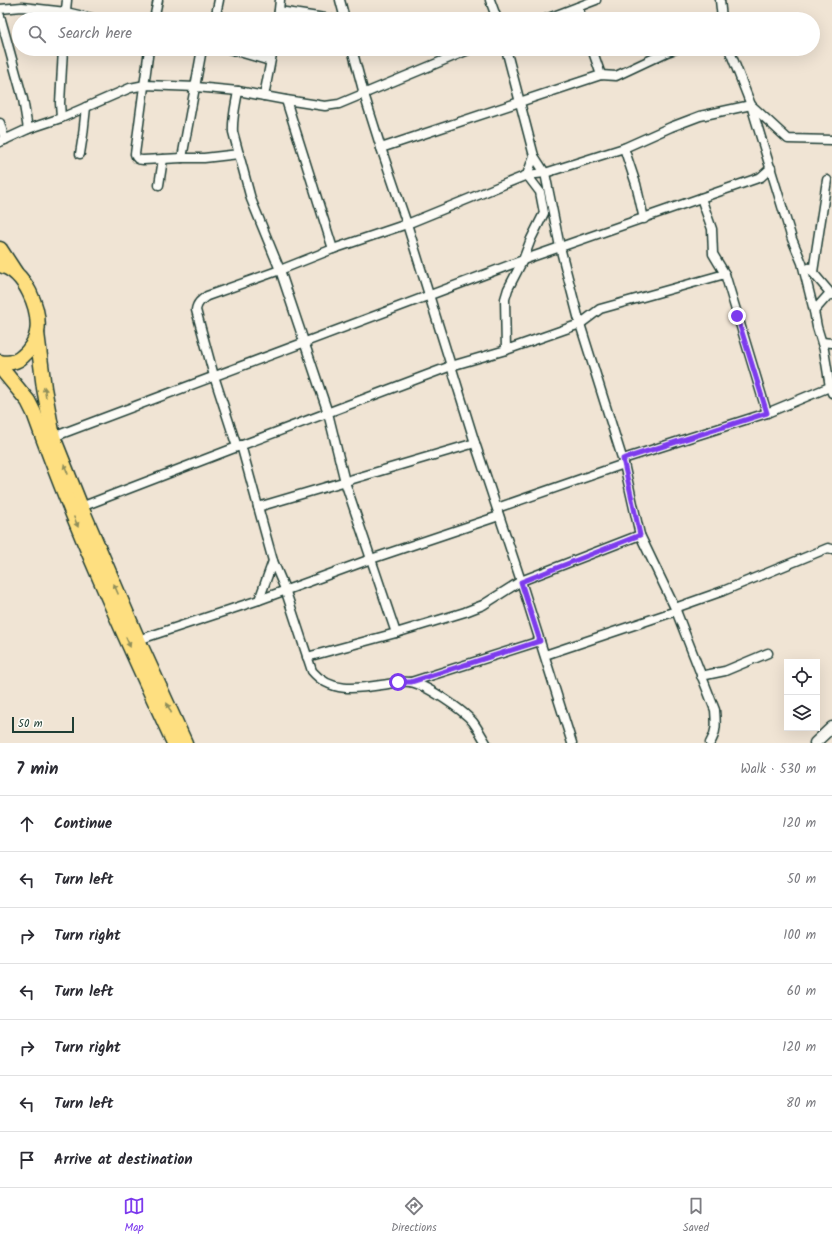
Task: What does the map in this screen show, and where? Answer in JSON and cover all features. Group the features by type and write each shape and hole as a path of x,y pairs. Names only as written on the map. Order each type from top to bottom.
{"highway":[{"path":"0,249 26,286 35,306 44,388 53,437 81,507 138,640 185,743"},
{"path":"0,265 5,266 17,275"},
{"path":"0,362 11,362 20,359 28,352 34,343 37,333"},
{"path":"0,366 28,401 31,407 71,511 174,743"}],"street":[{"path":"66,12 67,0"},
{"path":"155,12 158,0"},
{"path":"216,12 219,0"},
{"path":"279,12 280,0"},
{"path":"490,0 494,12"},
{"path":"565,12 596,0"},
{"path":"720,0 721,12"},
{"path":"343,1 344,12"},
{"path":"0,9 21,3 52,12"},
{"path":"578,7 580,12"},
{"path":"0,16 21,93 28,129"},
{"path":"61,118 60,103 63,56"},
{"path":"148,56 135,154 136,158 138,160 204,158 239,154"},
{"path":"182,158 201,56"},
{"path":"251,56 270,62"},
{"path":"264,96 271,56"},
{"path":"354,56 381,148 408,224 475,443 545,655 572,743"},
{"path":"0,123 2,141 28,129 61,118 130,88 145,85 238,90 325,106 339,104 454,56"},
{"path":"508,56 534,156 545,173 560,247 580,324 624,462 640,535 676,609 715,710 716,727 714,737 710,743"},
{"path":"594,56 601,75"},
{"path":"381,148 601,75 616,76 658,56"},
{"path":"138,640 259,600 498,512 624,462 767,413 831,389 822,342 817,327 802,262 792,239 751,105 732,56"},
{"path":"238,90 233,125 251,199 280,270 328,413 345,482 396,633"},
{"path":"286,100 332,249"},
{"path":"751,105 788,140 832,140"},
{"path":"540,641 411,682 355,688 332,686 319,679 312,671 286,589 272,561 239,446 214,376 196,306 200,300 207,296 280,270 332,249 408,224 527,175 545,173 624,148 700,116 751,105"},
{"path":"80,154 86,107"},
{"path":"624,148 636,184 644,219"},
{"path":"527,175 534,156"},
{"path":"159,185 164,159"},
{"path":"53,437 523,260 761,177 771,168"},
{"path":"506,350 505,299 508,289 544,213 540,192 527,175"},
{"path":"761,177 774,180"},
{"path":"813,272 827,180"},
{"path":"701,198 712,229 712,254 725,274 767,413"},
{"path":"802,262 813,272 831,294 814,311"},
{"path":"81,507 451,366 506,350 580,324 600,309 725,274"},
{"path":"822,342 832,343"},
{"path":"258,508 475,443"},
{"path":"307,657 396,633 483,606 521,582 640,535"},
{"path":"545,655 676,609 828,548 832,549"},
{"path":"259,600 272,561"},
{"path":"701,676 725,671 768,653"},
{"path":"411,682 422,686 456,706 472,721 486,743"},
{"path":"815,743 832,727"}],"route":[{"path":"398,682 411,682 540,641 521,582 640,535 623,459 767,413 737,316"}]}
